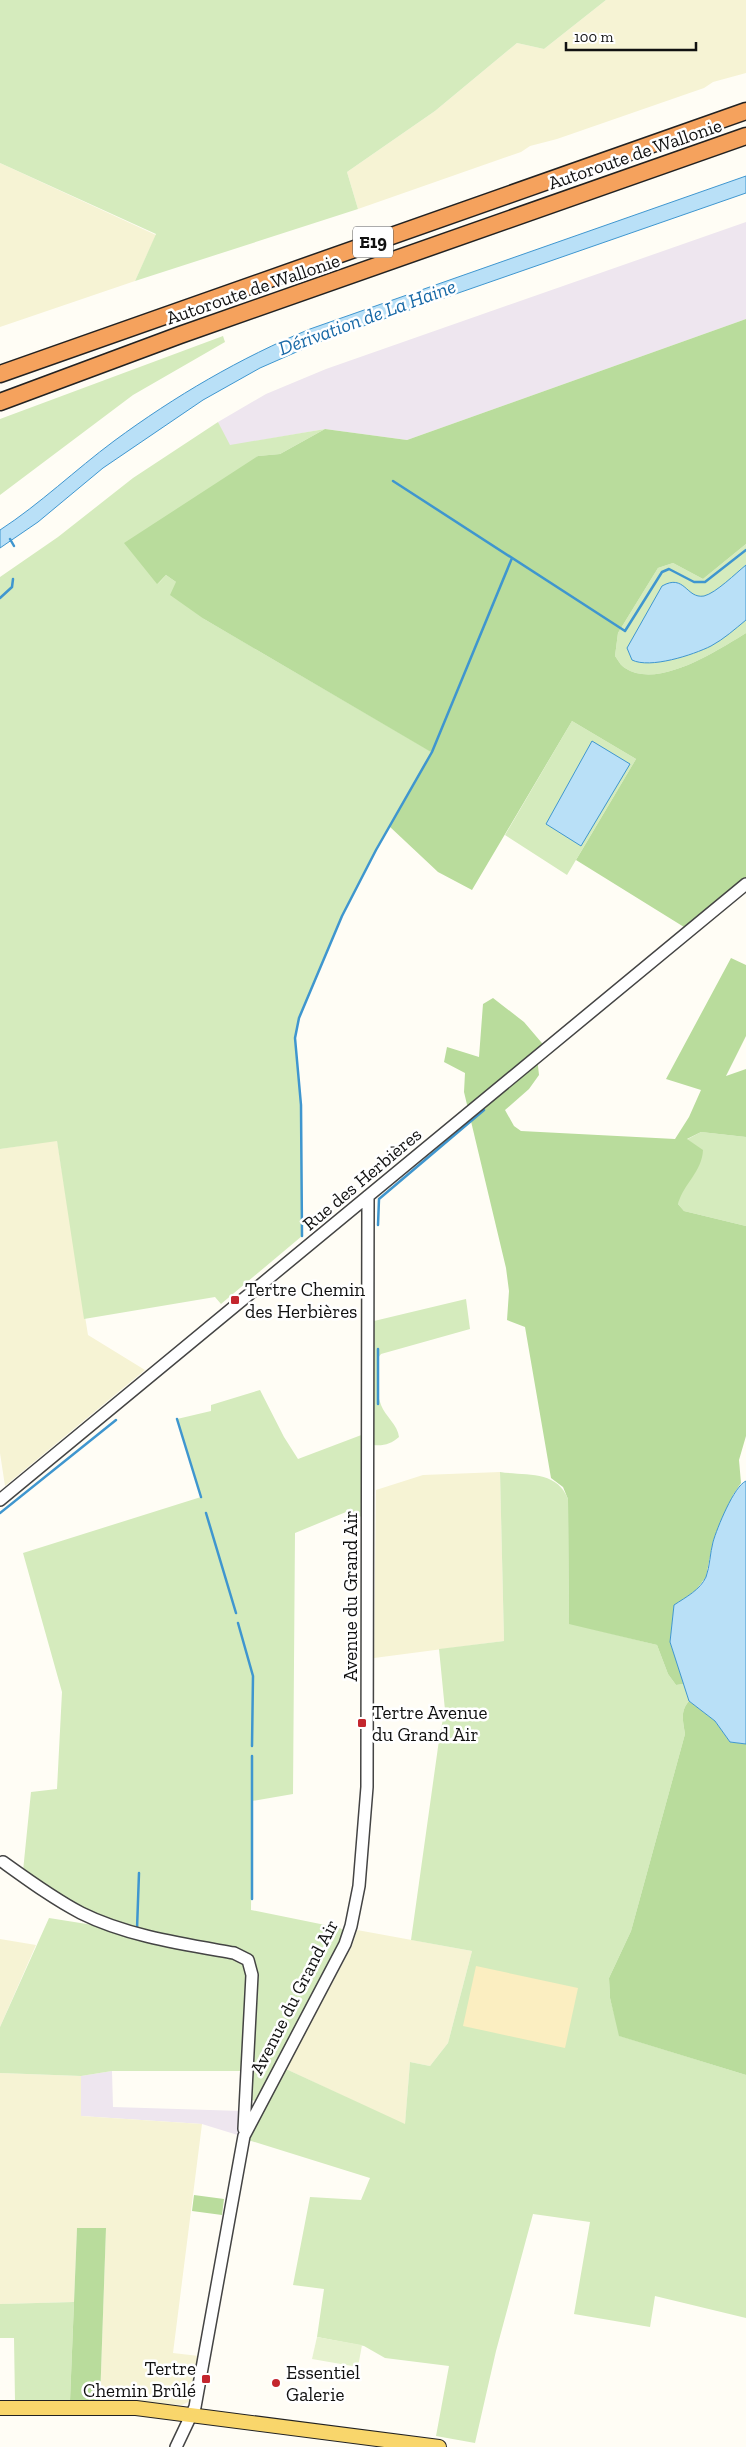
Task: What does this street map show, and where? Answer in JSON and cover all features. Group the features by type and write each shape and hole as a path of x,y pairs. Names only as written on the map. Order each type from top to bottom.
{"highway":[{"name":"Autoroute de Wallonie","path":"0,374 746,111"},
{"name":"Autoroute de Wallonie","path":"4,401 180,335 746,136"}],"main road":[{"path":"0,2408 136,2408 439,2447"}],"street":[{"name":"Rue des Herbières","path":"0,1500 746,884"},
{"name":"Avenue du Grand Air","path":"176,2447 193,2414 216,2300 244,2136 344,1944 351,1926 359,1886 367,1787 368,1196"},
{"path":"3,1862 67,1905 101,1922 136,1932 234,1953 248,1960 252,1975 244,2136"}],"shaded area":[{"path":"606,0 746,0 746,73 713,82 704,88 557,139 530,146 521,152 358,209 347,172 435,111 517,43 544,49"},
{"path":"0,163 156,235 135,281 0,327"},
{"path":"746,222 746,319 407,440 325,429 229,446 218,422 266,394 326,369"},
{"path":"57,1140 88,1335 145,1370 5,1486 0,1453 0,1149"},
{"path":"500,1472 504,1641 374,1658 376,1490 423,1475"},
{"path":"357,1930 472,1951 448,2043 430,2066 410,2062 405,2125 286,2069 352,1946"},
{"path":"0,1939 36,1945 0,2027"},
{"path":"112,2071 113,2107 242,2111 241,2136 202,2124 81,2116 81,2076"},
{"path":"0,2073 81,2076 81,2116 202,2124 173,2353 199,2356 190,2401 182,2405 100,2401 106,2228 77,2228 74,2302 0,2304"}],"green space":[{"path":"0,0 606,0 544,49 517,43 435,111 347,172 358,209 135,281 156,234 0,163"},
{"path":"746,319 746,544 703,579 673,563 658,568 618,633 615,656 625,668 639,674 654,674 687,665 720,649 746,633 746,877 684,927 576,860 636,759 572,721 472,890 438,872 389,826 431,752 204,619 170,595 176,582 166,575 157,584 124,543 258,456 280,454 325,429 407,440"},
{"path":"223,336 225,342 133,395 0,495 0,419"},
{"path":"218,422 230,445 325,429 280,454 258,456 158,584 166,575 176,582 204,619 432,752 376,850 342,916 299,1018 295,1038 301,1105 302,1236 221,1304 215,1297 84,1319 57,1141 0,1149 0,577 58,537 133,478"},
{"path":"746,544 746,633 704,657 670,671 639,674 622,666 615,656 618,633 658,568 673,563 703,579"},
{"path":"572,721 636,759 567,875 505,835"},
{"path":"731,958 746,965 746,1036 726,1076 746,1069 746,1137 701,1132 687,1139 703,1150 702,1158 678,1204 684,1211 746,1226 746,1436 739,1460 741,1483 733,1495 713,1541 706,1577 696,1590 674,1606 670,1642 684,1684 676,1685 668,1674 657,1645 569,1624 568,1499 563,1487 551,1478 525,1327 507,1320 509,1291 506,1268 464,1092 465,1073 444,1062 447,1047 479,1057 483,1004 493,998 524,1022 547,1049 537,1057 539,1075 529,1089 505,1110 514,1126 521,1131 675,1139 689,1117 701,1090 666,1079"},
{"path":"701,1132 746,1137 746,1226 684,1211 678,1204 686,1140"},
{"path":"466,1299 470,1329 381,1354 378,1358 377,1387 379,1399 383,1409 396,1428 399,1437 387,1444 373,1445 374,1321"},
{"path":"260,1390 284,1437 298,1459 364,1434 362,1517 346,1512 295,1533 293,1794 252,1801 251,1910 340,1928 344,1931 258,2102 249,2099 251,1959 137,1929 79,1908 23,1871 31,1792 57,1789 62,1692 23,1553 201,1497 177,1419 211,1411 211,1405"},
{"path":"500,1472 540,1476 549,1479 557,1483 568,1499 569,1623 657,1645 668,1674 676,1685 684,1684 689,1701 683,1712 685,1734 631,1931 609,1978 610,1998 620,2036 746,2075 746,2318 655,2296 650,2327 574,2314 590,2222 533,2214 496,2351 475,2443 436,2436 449,2366 385,2358 364,2346 317,2337 324,2289 293,2285 310,2197 361,2200 370,2178 248,2140 286,2069 405,2124 410,2062 430,2066 448,2043 472,1951 411,1940 440,1733 445,1710 439,1649 504,1641"},
{"path":"689,1701 715,1721 730,1742 746,1744 746,2075 619,2036 610,1998 609,1978 631,1931 685,1734 683,1712"},
{"path":"49,1918 112,1928 233,1955 248,1966 243,2071 112,2071 81,2076 0,2073 0,2027"},
{"path":"194,2195 224,2199 222,2215 192,2211"},
{"path":"77,2228 106,2228 100,2401 70,2401"},
{"path":"74,2302 70,2401 15,2401 14,2338 0,2338 0,2304"},
{"path":"317,2337 362,2345 358,2367 312,2359"}],"sand":[{"path":"476,1966 578,1988 565,2048 463,2026"}],"water":[{"name":"Dérivation de La Haine","path":"746,176 746,193 326,339 260,368 203,400 103,468 38,522 0,548 0,530 85,463 137,424 184,393 258,352 310,329"},
{"path":"746,565 746,620 729,634 703,650 660,662 649,663 632,660 627,648 662,586 676,582 693,594 704,596 720,587"},
{"path":"592,741 630,764 581,846 546,824"},
{"path":"746,1481 746,1744 730,1742 715,1721 689,1701 670,1642 674,1605 700,1586 706,1577 713,1542 722,1518 736,1491"}],"waterway":[{"path":"393,481 625,631 662,572 669,569 694,582 705,582 746,550"},
{"path":"10,539 14,546"},
{"path":"302,1236 301,1105 295,1038 299,1018 342,916 376,850 432,752 512,558"},
{"path":"0,598 12,587 13,579"},
{"path":"378,1225 379,1199 484,1110"},
{"path":"378,1349 378,1404"},
{"path":"177,1419 201,1497"},
{"path":"0,1513 116,1420"},
{"path":"206,1513 236,1613"},
{"path":"238,1623 253,1676 252,1746"},
{"path":"252,1756 252,1899"},
{"path":"137,1929 139,1873"}],"place":[{"name":"Tertre Chemin des Herbières","path":"235,1300"},
{"name":"Tertre Avenue du Grand Air","path":"362,1723"},
{"name":"Tertre Chemin Brûlé","path":"206,2379"},
{"name":"Essentiel Galerie","path":"276,2383"}]}
